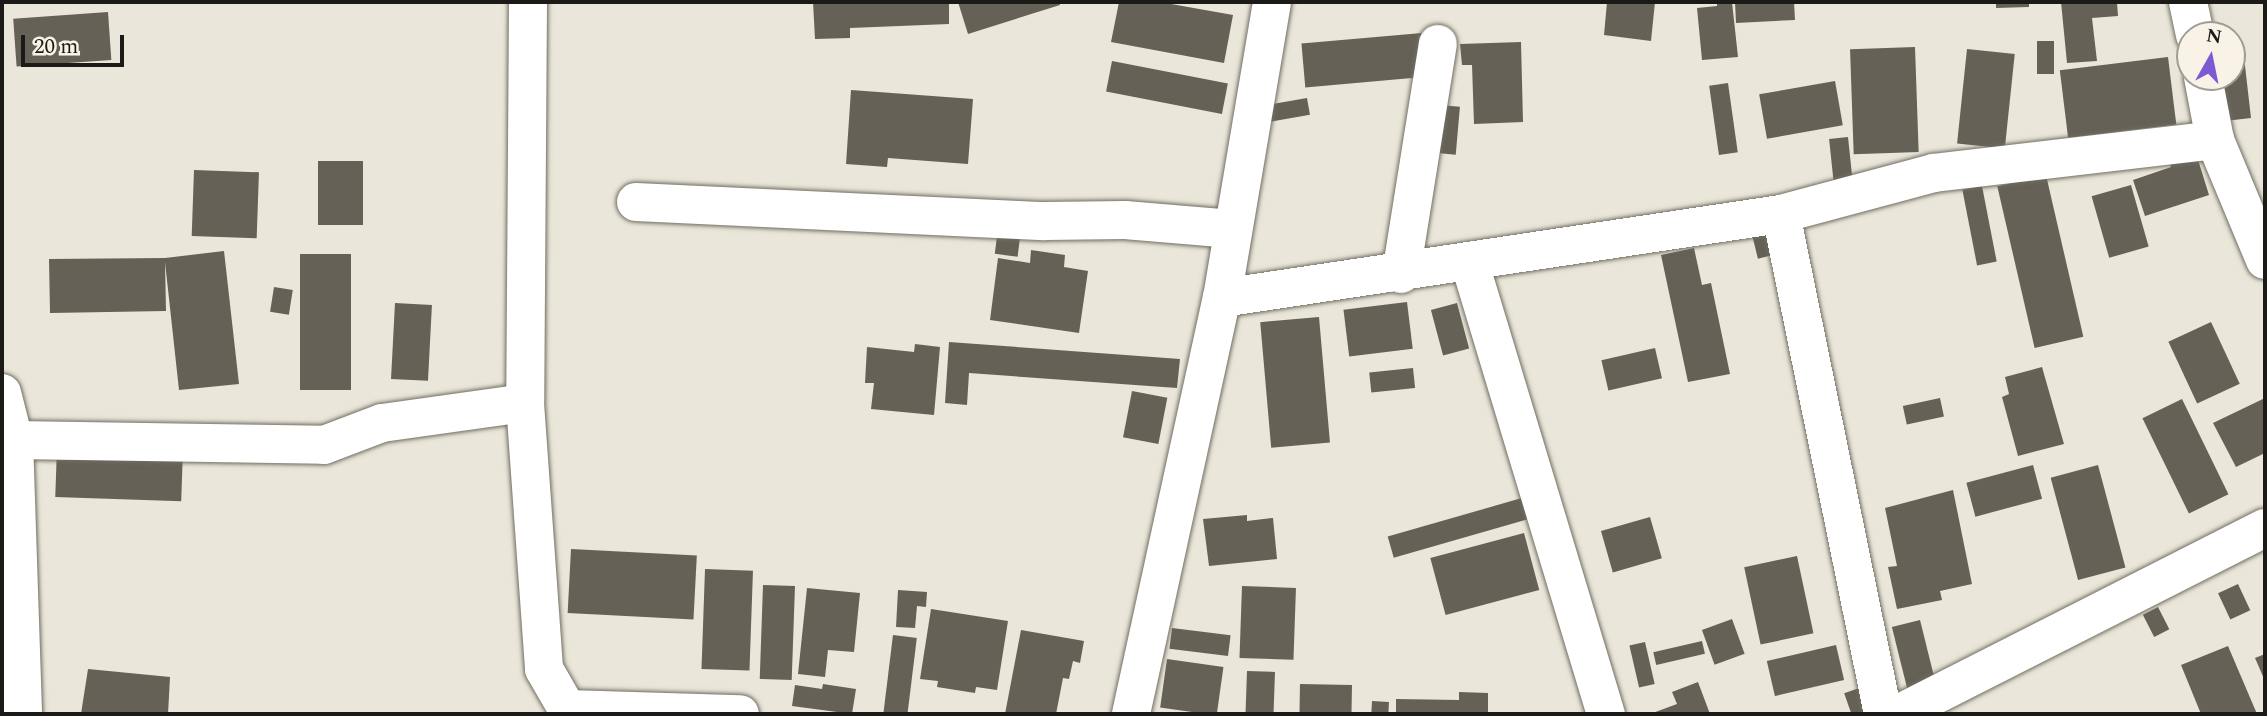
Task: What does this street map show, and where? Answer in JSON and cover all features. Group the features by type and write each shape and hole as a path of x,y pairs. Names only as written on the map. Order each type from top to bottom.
{"street":[{"path":"528,2 525,403 544,669 567,709 740,714"},
{"path":"1131,714 1222,298 1272,2"},
{"path":"2188,2 2191,21"},
{"path":"1401,274 1438,44"},
{"path":"2206,91 2215,140 2265,260"},
{"path":"1222,298 1470,264 1781,214 1934,173 2215,140"},
{"path":"636,202 1045,221 1125,220 1233,229"},
{"path":"1781,214 1883,714"},
{"path":"1470,264 1605,714"},
{"path":"2,393 14,440 13,677 23,714"},
{"path":"14,440 324,445 382,423 525,403"},
{"path":"1898,714 2265,528"}],"building":[{"path":"813,2 949,2 949,24 850,28 850,38 815,39"},
{"path":"958,2 1059,2 1060,5 968,34"},
{"path":"1119,2 1160,2 1233,15 1224,63 1111,42"},
{"path":"1607,2 1655,2 1651,41 1604,35"},
{"path":"1717,2 1732,2 1738,57 1702,60 1697,8 1717,6"},
{"path":"1735,2 1794,2 1795,20 1736,23"},
{"path":"1996,2 2029,2 2029,7 1996,8"},
{"path":"2061,2 2117,2 2118,16 2092,18 2097,61 2067,63"},
{"path":"108,12 111,60 17,67 13,19"},
{"path":"1422,33 1426,77 1305,87 1301,44"},
{"path":"2037,41 2054,41 2054,74 2037,74"},
{"path":"1521,42 1523,122 1474,124 1472,65 1462,65 1460,44"},
{"path":"1915,47 1919,152 1854,154 1850,49"},
{"path":"1967,49 2015,54 2005,148 1957,143"},
{"path":"2168,57 2176,124 2068,138 2060,70"},
{"path":"1112,61 1228,84 1222,114 1106,91"},
{"path":"2246,74 2251,118 2225,121 2222,91 2246,91"},
{"path":"1835,81 1843,125 1767,139 1759,94"},
{"path":"1728,83 1738,152 1719,155 1709,86"},
{"path":"851,90 973,99 968,164 888,158 887,167 846,164"},
{"path":"1307,98 1310,115 1272,122 1269,105"},
{"path":"1439,105 1460,107 1456,155 1435,153"},
{"path":"1848,137 1853,182 1834,184 1829,139"},
{"path":"2195,150 2209,195 2145,216 2133,180 2171,167 2168,158"},
{"path":"318,161 363,161 363,225 318,225"},
{"path":"194,170 259,172 257,238 192,236"},
{"path":"2046,175 2083,337 2035,348 1997,186"},
{"path":"2131,185 2149,247 2109,258 2092,196"},
{"path":"1982,186 1997,262 1977,265 1962,190"},
{"path":"1773,224 1780,253 1758,259 1751,230"},
{"path":"997,236 1020,239 1018,257 995,254"},
{"path":"1694,248 1702,285 1711,283 1730,374 1688,382 1661,255"},
{"path":"1031,250 1065,255 1064,267 1088,271 1079,333 990,320 998,258 1030,263"},
{"path":"224,251 239,384 179,390 165,262 166,311 50,313 49,259 165,258"},
{"path":"300,254 351,254 351,390 300,390"},
{"path":"274,287 293,290 289,315 270,312"},
{"path":"1407,302 1413,349 1349,356 1343,310"},
{"path":"395,303 432,305 428,381 391,379"},
{"path":"1457,303 1469,348 1443,355 1431,310"},
{"path":"1319,317 1330,443 1271,448 1260,322"},
{"path":"2211,322 2240,384 2197,403 2168,342"},
{"path":"949,342 1180,359 1177,388 969,373 967,405 945,403"},
{"path":"915,344 940,347 934,415 871,409 874,383 865,383 867,347 914,352"},
{"path":"1655,348 1662,378 1608,391 1601,360"},
{"path":"2042,367 2064,444 2018,456 2002,397 2009,394 2005,377"},
{"path":"1413,368 1415,388 1371,392 1369,373"},
{"path":"1132,391 1167,398 1158,444 1123,437"},
{"path":"1940,398 1944,417 1907,424 1903,406"},
{"path":"2265,398 2265,453 2236,467 2213,423"},
{"path":"2182,399 2228,494 2189,514 2142,418"},
{"path":"57,447 183,451 181,501 55,497"},
{"path":"2033,465 2042,499 1975,517 1966,483"},
{"path":"2098,465 2125,567 2078,580 2051,478"},
{"path":"1953,490 1972,584 1940,591 1942,600 1897,609 1888,567 1897,566 1885,508"},
{"path":"1529,496 1535,517 1394,558 1388,537"},
{"path":"1247,515 1247,521 1273,518 1277,559 1209,566 1203,519"},
{"path":"1650,517 1662,558 1613,572 1601,531"},
{"path":"1524,533 1539,590 1446,615 1430,558"},
{"path":"571,549 697,556 693,620 568,613"},
{"path":"1797,556 1813,633 1761,645 1744,567"},
{"path":"705,569 753,571 749,671 702,669"},
{"path":"2238,584 2250,610 2230,620 2218,593"},
{"path":"763,585 795,586 792,680 760,679"},
{"path":"1242,586 1296,588 1293,660 1239,658"},
{"path":"807,588 860,593 854,652 828,650 825,677 798,674"},
{"path":"898,590 927,592 926,607 917,606 915,628 896,627"},
{"path":"2158,607 2169,629 2154,637 2143,615"},
{"path":"931,609 1008,621 997,690 976,687 975,693 937,687 938,681 920,679"},
{"path":"1732,619 1745,654 1715,665 1702,630"},
{"path":"1920,620 1937,688 1909,695 1892,627"},
{"path":"1172,628 1231,635 1228,656 1169,649"},
{"path":"1021,630 1084,641 1080,663 1073,661 1069,679 1063,678 1056,714 1005,714"},
{"path":"893,635 917,638 907,714 883,714"},
{"path":"1702,641 1705,654 1656,665 1653,652"},
{"path":"1645,642 1655,684 1639,687 1629,646"},
{"path":"1836,645 1844,680 1775,696 1767,661"},
{"path":"2228,646 2257,714 2201,714 2181,665"},
{"path":"2265,654 2265,681 2255,658"},
{"path":"1167,659 1223,667 1217,714 1160,708"},
{"path":"88,669 170,677 168,714 81,714"},
{"path":"1247,671 1275,672 1274,714 1245,714"},
{"path":"1698,682 1710,714 1650,714 1677,704 1672,692"},
{"path":"823,684 856,689 852,714 792,706 795,685 822,689"},
{"path":"1300,684 1352,685 1351,714 1299,714"},
{"path":"1865,686 1873,709 1851,714 1844,693"},
{"path":"1459,692 1488,693 1488,714 1396,714 1396,699 1459,700"},
{"path":"1372,701 1389,702 1388,714 1371,714"}]}
